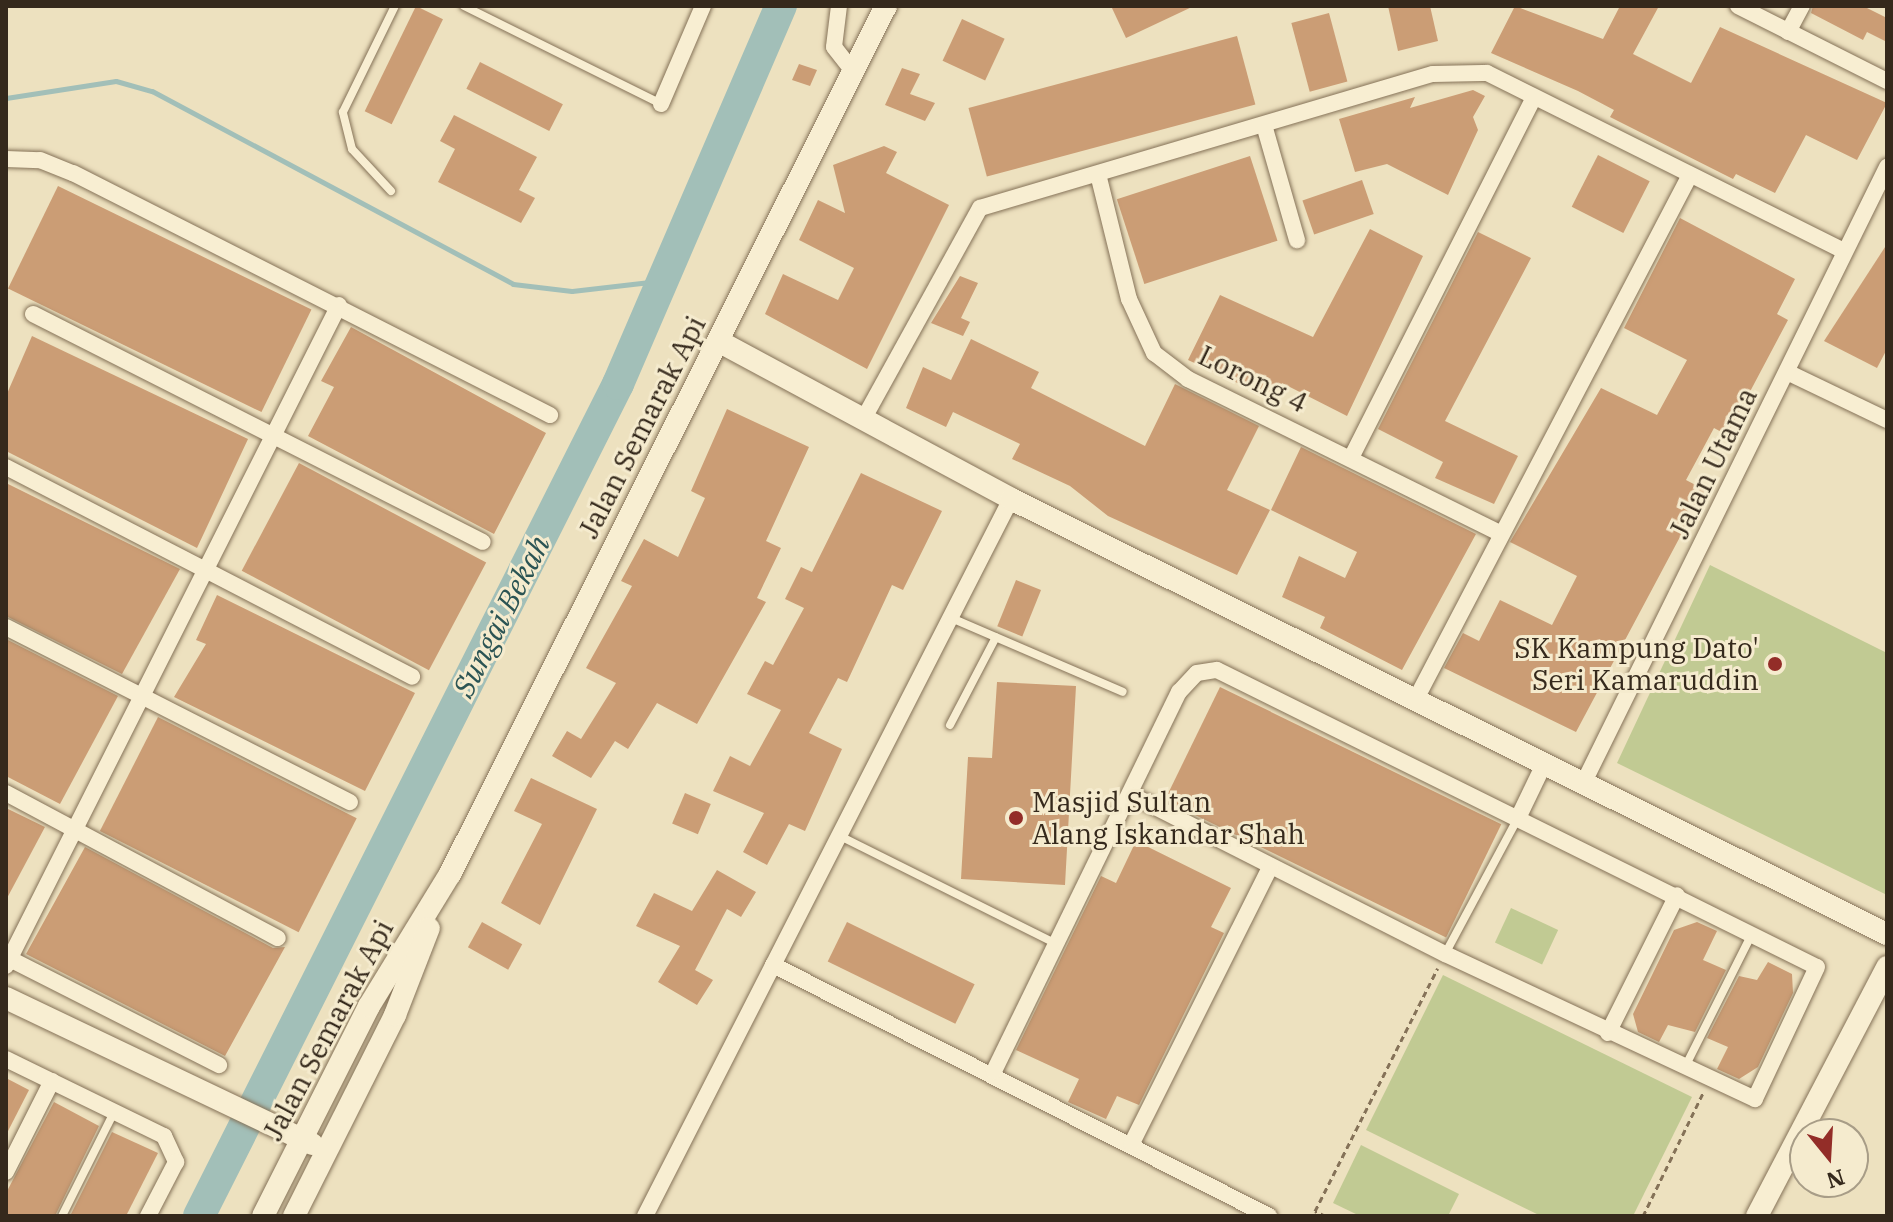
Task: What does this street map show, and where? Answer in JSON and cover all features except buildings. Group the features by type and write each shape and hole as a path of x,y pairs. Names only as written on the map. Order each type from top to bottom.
{"street":[{"path":"661,104 703,6"},
{"path":"839,6 834,47 853,71"},
{"name":"Jalan Semarak Api","path":"263,1216 369,1006 450,874 720,342 886,6"},
{"path":"1738,6 1887,81"},
{"path":"1788,32 1802,6"},
{"path":"864,418 980,208 1453,71 1487,73 1844,251"},
{"path":"1352,456 1534,98"},
{"path":"1264,125 1297,240"},
{"path":"6,159 40,160 73,173 339,305 550,415"},
{"name":"Jalan Utama","path":"1584,782 1887,167"},
{"name":"Lorong 4","path":"1098,174 1129,299 1154,353 1188,379 1352,456 1500,533"},
{"path":"1417,697 1500,533 1690,175"},
{"path":"219,1065 7,960 339,305"},
{"path":"33,314 483,542"},
{"path":"720,342 1011,499 1417,697 1887,934"},
{"path":"1787,372 1887,420"},
{"path":"6,467 208,566 412,677"},
{"path":"645,1216 1011,499"},
{"path":"6,627 143,694 350,802"},
{"path":"994,1071 1179,692 1197,673 1217,670 1519,816 1817,967 1755,1099 1608,1033 1445,954 1131,795"},
{"path":"1519,816 1545,762"},
{"path":"6,793 76,827 278,938"},
{"path":"1132,1143 1270,867"},
{"name":"Jalan Semarak Api","path":"294,1216 395,1015 450,874"},
{"path":"1608,1033 1677,895"},
{"path":"773,965 994,1071 1269,1216"},
{"path":"1757,1216 1880,999 1887,967"},
{"path":"6,998 327,1151"},
{"path":"6,1059 114,1112 174,1148 176,1162 148,1216"},
{"path":"6,1172 52,1081"}],"lane":[{"path":"391,191 352,149 343,112 395,6"},
{"path":"464,6 661,104"},
{"path":"949,617 1123,692"},
{"path":"950,725 996,637"},
{"path":"1445,954 1519,816"},
{"path":"839,836 1057,944"},
{"path":"1685,1067 1752,934"},
{"path":"62,1216 114,1112"}],"path":[{"path":"1312,1216 1445,954"},
{"path":"1643,1216 1710,1079"},
{"path":"1315,1211 1326,1216"}],"green space":[{"name":"SK Kampung Dato' Seri Kamaruddin","path":"1710,565 1887,653 1887,895 1617,763"},
{"path":"1511,908 1558,930 1542,964 1495,942"},
{"path":"1443,975 1692,1097 1633,1216 1541,1216 1366,1130"},
{"path":"1361,1145 1459,1194 1448,1216 1360,1216 1333,1203"}],"waterway":[{"name":"Sungai Bekah","path":"199,1216 618,384 781,6"},
{"path":"6,98 116,81 152,91 513,284 572,291 658,281"}],"place":[{"name":"SK Kampung Dato' Seri Kamaruddin","path":"1775,664"},
{"name":"Masjid Sultan Alang Iskandar Shah","path":"1016,818"}]}
